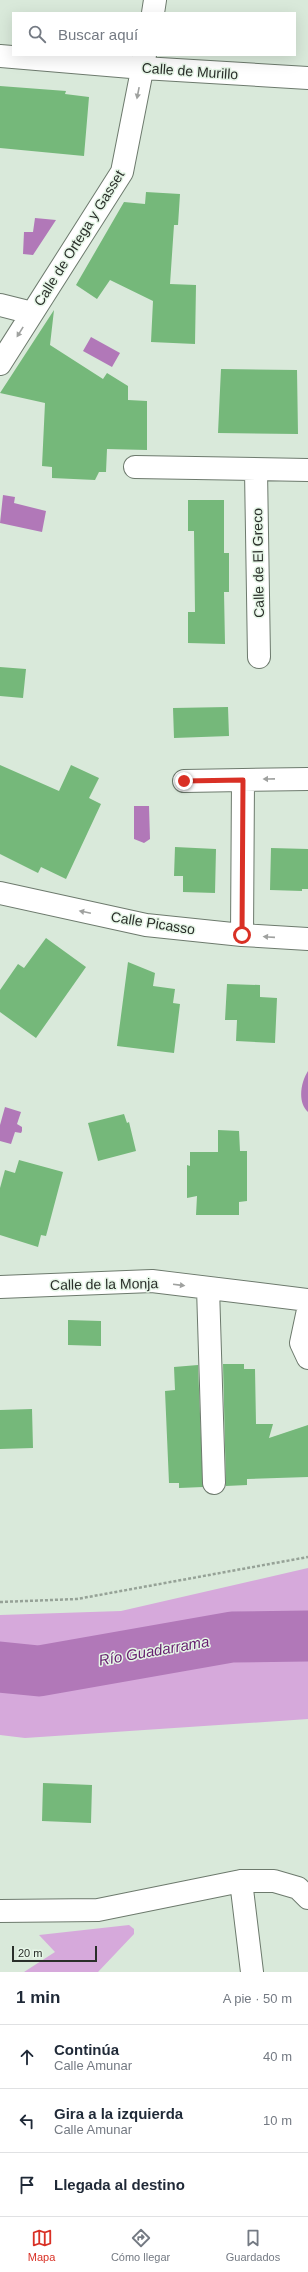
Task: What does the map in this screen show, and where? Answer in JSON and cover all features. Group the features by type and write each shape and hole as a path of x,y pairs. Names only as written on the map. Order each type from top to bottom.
{"street":[{"path":"153,12 155,0"},
{"name":"Calle de Murillo","path":"0,56 144,61 308,78"},
{"name":"Calle de Ortega y Gasset","path":"0,364 122,172 144,61"},
{"path":"0,305 32,313"},
{"path":"135,467 308,470"},
{"name":"Calle de El Greco","path":"256,470 259,657"},
{"path":"184,781 308,779"},
{"path":"242,935 243,780"},
{"name":"Calle Picasso","path":"0,893 146,925 242,935 308,939"},
{"name":"Calle de la Monja","path":"0,1287 152,1281 308,1300"},
{"path":"208,1288 214,1483"},
{"path":"308,1310 301,1343 308,1358"},
{"path":"241,1881 252,1972"},
{"path":"0,1911 98,1910 241,1881 274,1881 298,1888 308,1898"}],"path":[{"path":"0,1602 77,1599 308,1557"}],"shaded area":[{"path":"35,218 56,220 33,255 23,254 24,232 33,232"},
{"path":"91,337 120,353 112,367 83,351"},
{"path":"3,495 15,497 14,503 46,511 42,532 0,523"},
{"path":"134,806 149,806 150,839 144,843 134,839"},
{"path":"308,1071 308,1112 302,1103 301,1092"},
{"path":"5,1107 21,1112 17,1124 22,1127 22,1131 21,1133 15,1132 11,1144 0,1141 0,1125"},
{"path":"308,1568 308,1719 25,1738 0,1735 0,1615 121,1611"},
{"path":"129,1925 134,1929 134,1934 98,1972 24,1972 55,1952 39,1935"}],"building":[{"path":"0,86 66,91 65,94 89,97 84,156 0,148"},
{"path":"146,192 180,194 178,225 174,225 170,284 196,285 195,344 151,342 153,301 110,280 97,299 76,285 124,202 145,204"},
{"path":"54,310 50,345 103,379 107,373 128,386 128,400 147,401 147,450 107,449 106,472 99,472 95,480 52,478 52,467 42,466 45,403 0,393"},
{"path":"221,369 297,370 298,434 218,433"},
{"path":"188,500 224,500 224,553 229,553 229,592 224,592 225,644 188,643 188,612 195,612 194,531 188,531"},
{"path":"0,667 26,669 23,698 0,696"},
{"path":"228,707 229,736 174,738 173,708"},
{"path":"0,765 59,791 71,765 99,778 89,798 101,804 66,879 41,867 38,873 0,854"},
{"path":"175,847 216,849 215,893 183,892 183,876 174,876"},
{"path":"271,848 308,849 308,889 302,889 302,891 270,890"},
{"path":"46,938 86,967 36,1038 0,1012 0,990 18,964 24,968"},
{"path":"128,962 155,973 153,986 175,989 173,1003 180,1004 174,1053 117,1046"},
{"path":"227,984 260,985 260,997 277,998 275,1043 236,1041 237,1020 225,1020"},
{"path":"124,1114 127,1123 129,1122 136,1151 98,1161 88,1123"},
{"path":"218,1130 239,1131 240,1151 247,1151 247,1201 239,1202 239,1215 196,1215 197,1196 187,1198 187,1165 190,1166 190,1152 218,1152"},
{"path":"19,1160 63,1172 46,1236 41,1235 38,1247 0,1235 0,1188 5,1170 15,1173"},
{"path":"68,1320 101,1321 101,1346 68,1345"},
{"path":"223,1364 244,1364 244,1369 255,1369 256,1424 273,1424 269,1438 308,1425 308,1477 247,1479 247,1485 226,1486"},
{"path":"198,1365 203,1487 179,1488 179,1483 169,1483 165,1391 175,1390 174,1367"},
{"path":"32,1409 33,1448 0,1449 0,1410"},
{"path":"43,1783 92,1785 91,1823 42,1821"}],"waterway":[{"name":"Río Guadarrama","path":"0,1667 39,1671 232,1637 308,1636"}],"route":[{"path":"184,781 243,780 242,935"}]}
